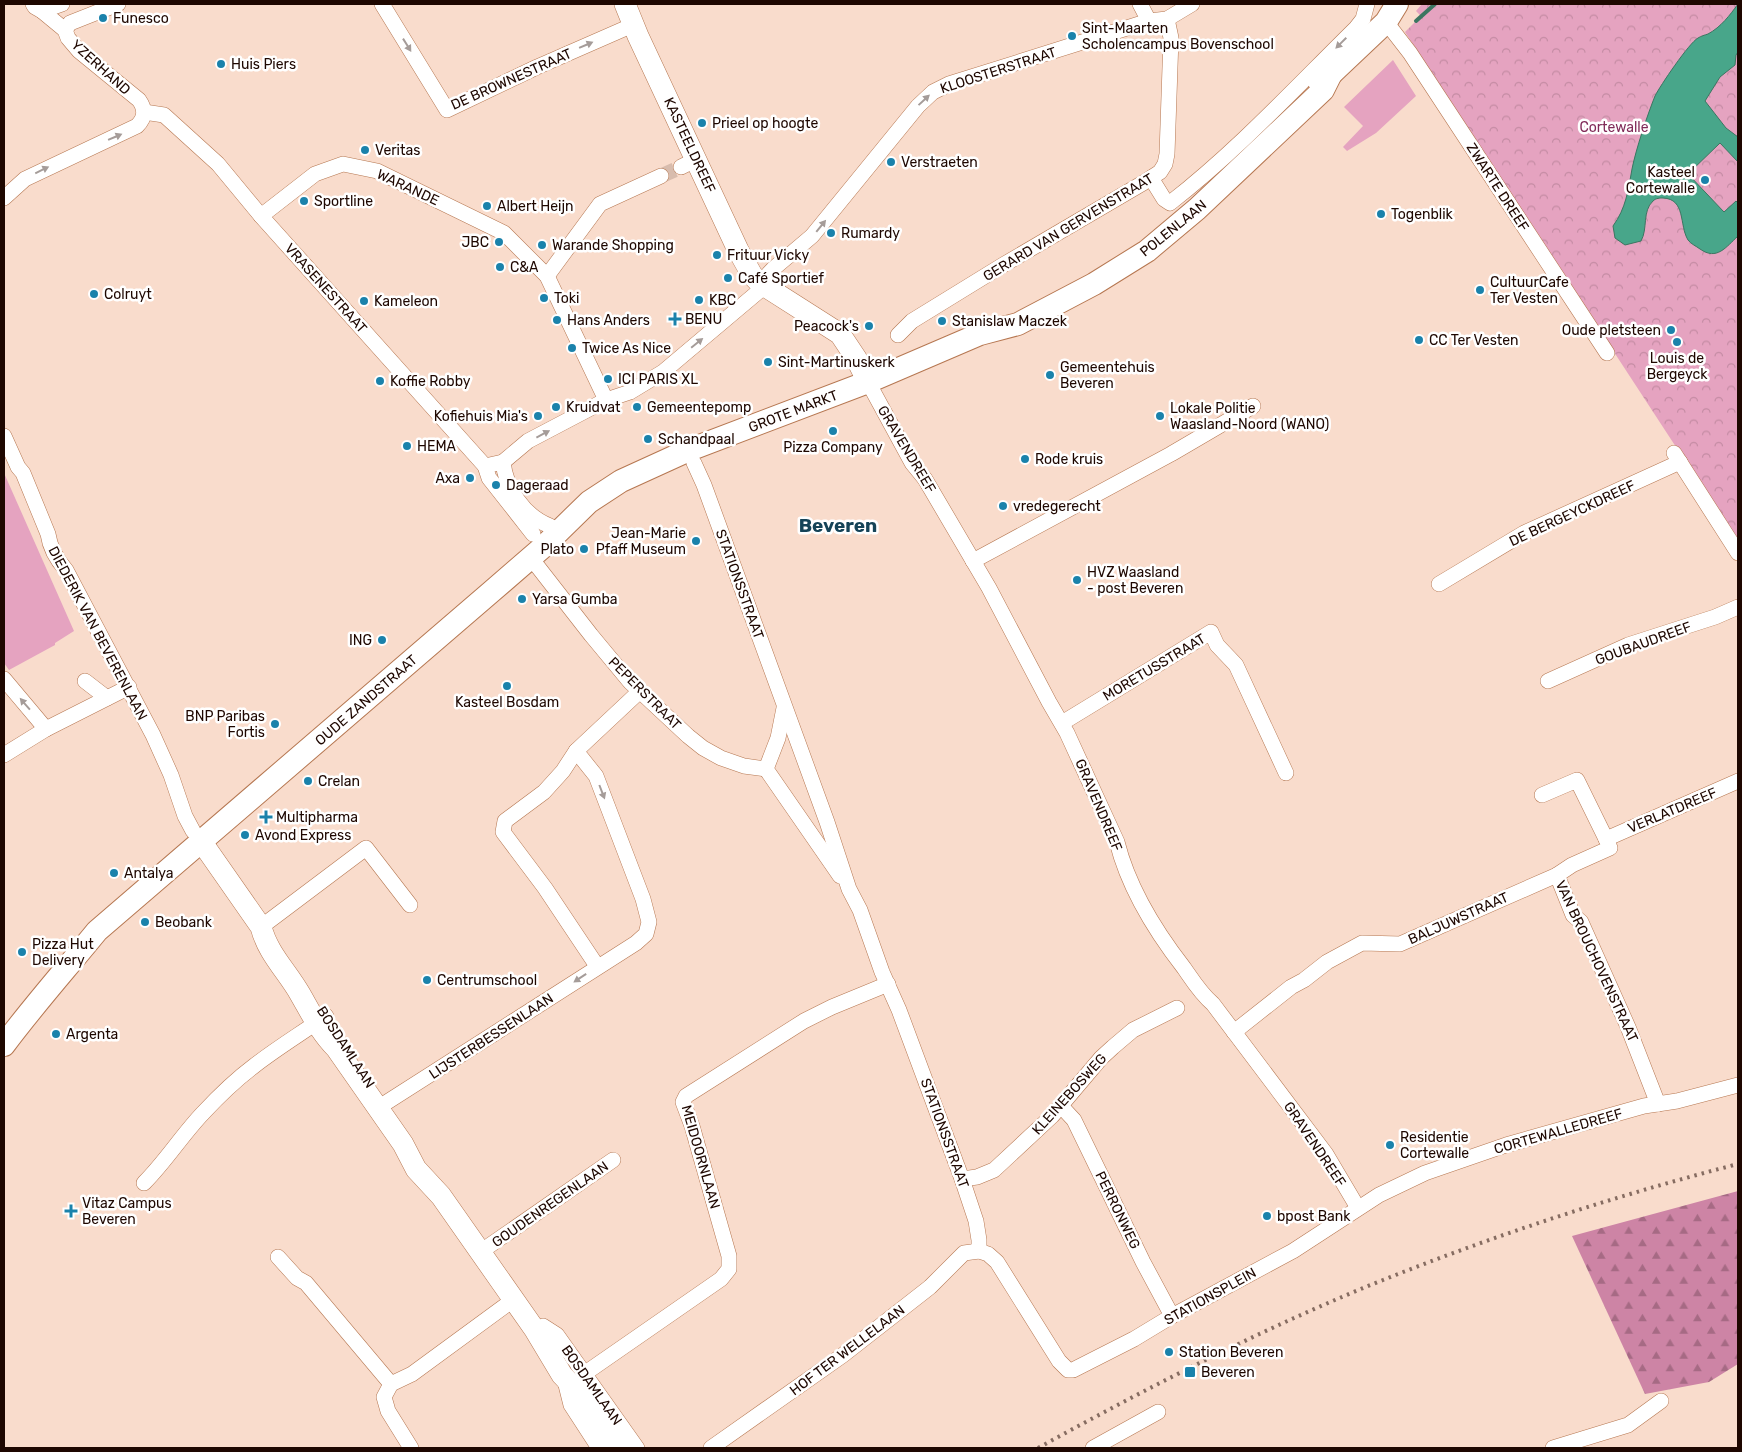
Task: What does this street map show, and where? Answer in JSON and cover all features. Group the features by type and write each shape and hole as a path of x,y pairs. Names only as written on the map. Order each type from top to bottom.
{"main road":[{"name":"POLENLAAN","path":"868,382 980,334 1014,312 1086,275 1129,248 1218,176 1314,82 1331,74 1401,10"},
{"name":"GROTE MARKT","path":"536,543 589,502 621,481 680,454 868,382"},
{"name":"OUDE ZANDSTRAAT","path":"4,1045 97,931 197,836 536,543"}],"street":[{"path":"38,8 62,4"},
{"path":"65,30 70,23 89,8 118,4"},
{"name":"DE BROWNESTRAAT","path":"382,4 447,110 537,67 633,26"},
{"name":"KASTEELDREEF","path":"625,4 689,163 752,275 763,285"},
{"path":"1140,4 1149,21"},
{"name":"KLOOSTERSTRAAT","path":"763,285 773,270 812,236 918,106 933,92 949,84 1149,21 1167,19 1192,4"},
{"name":"POLENLAAN","path":"1151,178 1164,199 1170,203 1251,132 1356,28 1363,19 1367,4"},
{"name":"YZERHAND","path":"38,8 65,30 73,46 139,100 144,112"},
{"name":"ZWARTE DREEF","path":"1401,10 1410,53 1607,353"},
{"name":"GERARD VAN GERVENSTRAAT","path":"898,335 912,321 1160,172 1164,164 1168,143 1171,38 1167,19"},
{"path":"7,195 25,179 137,126 143,120 144,112"},
{"name":"VRASENESTRAAT","path":"144,112 164,115 218,164 485,466"},
{"name":"WARANDE","path":"262,216 315,174 343,164 377,171 504,233 546,276 606,400"},
{"path":"546,276 600,204 661,176"},
{"path":"536,543 489,478 485,466 503,462 528,441 606,400 630,392 663,372 763,285 840,334 856,358 868,382"},
{"name":"GRAVENDREEF","path":"868,382 912,463 925,480 973,561 1062,723 1117,842 1122,860 1155,929 1205,997 1214,1004 1326,1154 1358,1208"},
{"path":"973,561 1172,454 1253,406"},
{"name":"DIEDERIK VAN BEVERENLAAN","path":"4,436 18,467 23,473 58,562 66,570 129,687 171,775 185,816 197,836"},
{"name":"DE BERGEYCKDREEF","path":"1439,584 1524,533 1677,457 1738,553"},
{"path":"503,462 504,475 510,488 529,515 536,543"},
{"name":"STATIONSSTRAAT","path":"694,463 704,485 784,707 837,834 850,889"},
{"name":"PEPERSTRAAT","path":"536,543 590,635 630,682 703,748 721,758 744,766 766,770"},
{"name":"GOUBAUDREEF","path":"1548,681 1628,645 1715,618 1738,606"},
{"name":"MORETUSSTRAAT","path":"1062,723 1211,632 1217,645 1236,665 1286,773"},
{"path":"4,679 46,728"},
{"path":"85,681 107,698"},
{"path":"4,755 46,728 129,687"},
{"path":"597,966 545,888 503,832 505,821 544,792 563,771 576,752 640,691"},
{"path":"766,770 778,738 784,707"},
{"name":"LIJSTERBESSENLAAN","path":"384,1104 597,966 636,943 646,934 650,922 643,899 596,776 576,752"},
{"name":"STATIONSSTRAAT","path":"766,770 850,889 860,910 863,924 888,984 962,1179 976,1221 979,1251"},
{"path":"1542,795 1578,780 1610,848 1557,874"},
{"name":"VERLATDREEF","path":"1606,839 1738,781"},
{"path":"817,843 837,834"},
{"name":"BOSDAMLAAN","path":"197,836 261,927 264,940 280,967 321,1019 340,1037 342,1043 418,1152 441,1196 535,1330 562,1375 581,1395 618,1448"},
{"path":"261,927 366,848 410,905"},
{"name":"BALJUWSTRAAT","path":"1234,1032 1327,962 1362,943 1400,944 1557,874"},
{"name":"VAN BROUCHOVENSTRAAT","path":"1557,874 1573,915 1581,922 1628,1027 1658,1104"},
{"name":"MEIDOORNLAAN","path":"584,1374 721,1279 729,1269 729,1256 692,1126 684,1107 683,1102 686,1096 804,1021 832,1007 888,984"},
{"name":"KLEINEBOSWEG","path":"962,1179 977,1177 994,1170 1062,1106 1101,1058 1113,1047 1133,1030 1177,1008"},
{"path":"144,1183 204,1112 252,1068 321,1019"},
{"name":"BOSDAMLAAN","path":"321,1019 328,1040 336,1048 398,1137 427,1172 440,1177 449,1196 543,1326 571,1371 581,1395"},
{"name":"CORTEWALLEDREEF","path":"1358,1208 1379,1195 1425,1173 1478,1154 1635,1109 1738,1086"},
{"name":"PERRONWEG","path":"1062,1106 1074,1120 1143,1262 1172,1316"},
{"name":"GOUDENREGENLAAN","path":"486,1248 614,1160"},
{"name":"STATIONSPLEIN","path":"979,1251 988,1254 996,1262 1059,1361 1068,1370 1073,1370 1134,1339 1172,1316 1293,1251 1358,1208"},
{"name":"HOF TER WELLELAAN","path":"711,1448 859,1343 930,1287 964,1253 979,1251"},
{"path":"278,1257 297,1278 306,1283 391,1384"},
{"path":"410,1448 388,1411 384,1397 391,1384 412,1374 513,1300"},
{"name":"BOSDAMLAAN","path":"543,1326 557,1335 637,1448"},
{"name":"BOSDAMLAAN","path":"562,1375 571,1405 599,1448"},
{"path":"1553,1448 1628,1425 1661,1401"},
{"path":"1093,1448 1120,1442 1158,1412"}],"green space":[{"name":"Cortewalle","path":"1422,4 1738,4 1738,542 1405,32 1421,16 1416,11"},
{"path":"1393,60 1416,96 1376,133 1347,151 1343,147 1363,126 1344,107"},
{"path":"4,473 74,631 55,643 55,645 9,670 4,663"},
{"path":"1738,1191 1738,1364 1709,1382 1645,1394 1572,1236"}],"shaded area":[{"path":"1738,4 1738,52 1735,65 1720,77 1705,101 1726,128 1738,137 1738,162 1720,143 1688,174 1724,212 1736,201 1738,203 1738,236 1721,251 1711,254 1706,252 1688,240 1679,208 1675,203 1670,199 1661,198 1653,201 1647,210 1641,241 1625,245 1615,238 1613,226 1624,206 1636,152 1655,96 1688,48 1699,37 1717,28"}],"waterway":[{"path":"1416,21 1435,4"}],"tunnel":[{"path":"661,176 681,167"}],"railway":[{"path":"1038,1448 1203,1361 1287,1321 1373,1284 1508,1233 1599,1203 1738,1164"}],"place":[{"name":"Funesco","path":"103,18"},
{"name":"Sint-Maarten Scholencampus Bovenschool","path":"1072,36"},
{"name":"Huis Piers","path":"221,64"},
{"name":"Prieel op hoogte","path":"702,123"},
{"name":"Veritas","path":"365,150"},
{"name":"Verstraeten","path":"891,162"},
{"name":"Kasteel Cortewalle","path":"1705,180"},
{"name":"Sportline","path":"304,201"},
{"name":"Albert Heijn","path":"487,206"},
{"name":"Togenblik","path":"1381,214"},
{"name":"Rumardy","path":"831,233"},
{"name":"JBC","path":"499,242"},
{"name":"Warande Shopping","path":"542,245"},
{"name":"Frituur Vicky","path":"717,255"},
{"name":"C&A","path":"500,267"},
{"name":"Café Sportief","path":"728,278"},
{"name":"CultuurCafe Ter Vesten","path":"1480,290"},
{"name":"Colruyt","path":"94,294"},
{"name":"Toki","path":"544,298"},
{"name":"KBC","path":"699,300"},
{"name":"Kameleon","path":"364,301"},
{"name":"BENU","path":"675,319"},
{"name":"Hans Anders","path":"557,320"},
{"name":"Stanislaw Maczek","path":"942,321"},
{"name":"Peacock's","path":"869,326"},
{"name":"Oude pletsteen","path":"1671,330"},
{"name":"CC Ter Vesten","path":"1419,340"},
{"name":"Louis de Bergeyck","path":"1677,342"},
{"name":"Twice As Nice","path":"572,348"},
{"name":"Sint-Martinuskerk","path":"768,362"},
{"name":"Gemeentehuis Beveren","path":"1050,375"},
{"name":"ICI PARIS XL","path":"608,379"},
{"name":"Koffie Robby","path":"380,381"},
{"name":"Kruidvat","path":"556,407"},
{"name":"Gemeentepomp","path":"637,407"},
{"name":"Kofiehuis Mia's","path":"538,416"},
{"name":"Lokale Politie Waasland-Noord (WANO)","path":"1160,416"},
{"name":"Pizza Company","path":"833,431"},
{"name":"Schandpaal","path":"648,439"},
{"name":"HEMA","path":"407,446"},
{"name":"Rode kruis","path":"1025,459"},
{"name":"Axa","path":"470,478"},
{"name":"Dageraad","path":"496,485"},
{"name":"vredegerecht","path":"1003,506"},
{"name":"Jean-Marie Pfaff Museum","path":"696,541"},
{"name":"Plato","path":"584,549"},
{"name":"HVZ Waasland - post Beveren","path":"1077,580"},
{"name":"Yarsa Gumba","path":"522,599"},
{"name":"ING","path":"382,640"},
{"name":"Kasteel Bosdam","path":"507,686"},
{"name":"BNP Paribas Fortis","path":"275,724"},
{"name":"Crelan","path":"308,781"},
{"name":"Multipharma","path":"266,817"},
{"name":"Avond Express","path":"245,835"},
{"name":"Antalya","path":"114,873"},
{"name":"Beobank","path":"145,922"},
{"name":"Pizza Hut Delivery","path":"22,952"},
{"name":"Centrumschool","path":"427,980"},
{"name":"Argenta","path":"56,1034"},
{"name":"Residentie Cortewalle","path":"1390,1145"},
{"name":"Vitaz Campus Beveren","path":"71,1211"},
{"name":"bpost Bank","path":"1267,1216"},
{"name":"Station Beveren","path":"1169,1352"},
{"name":"Beveren","path":"1190,1372"}],"district":[{"name":"Beveren","path":"838,525"}]}
